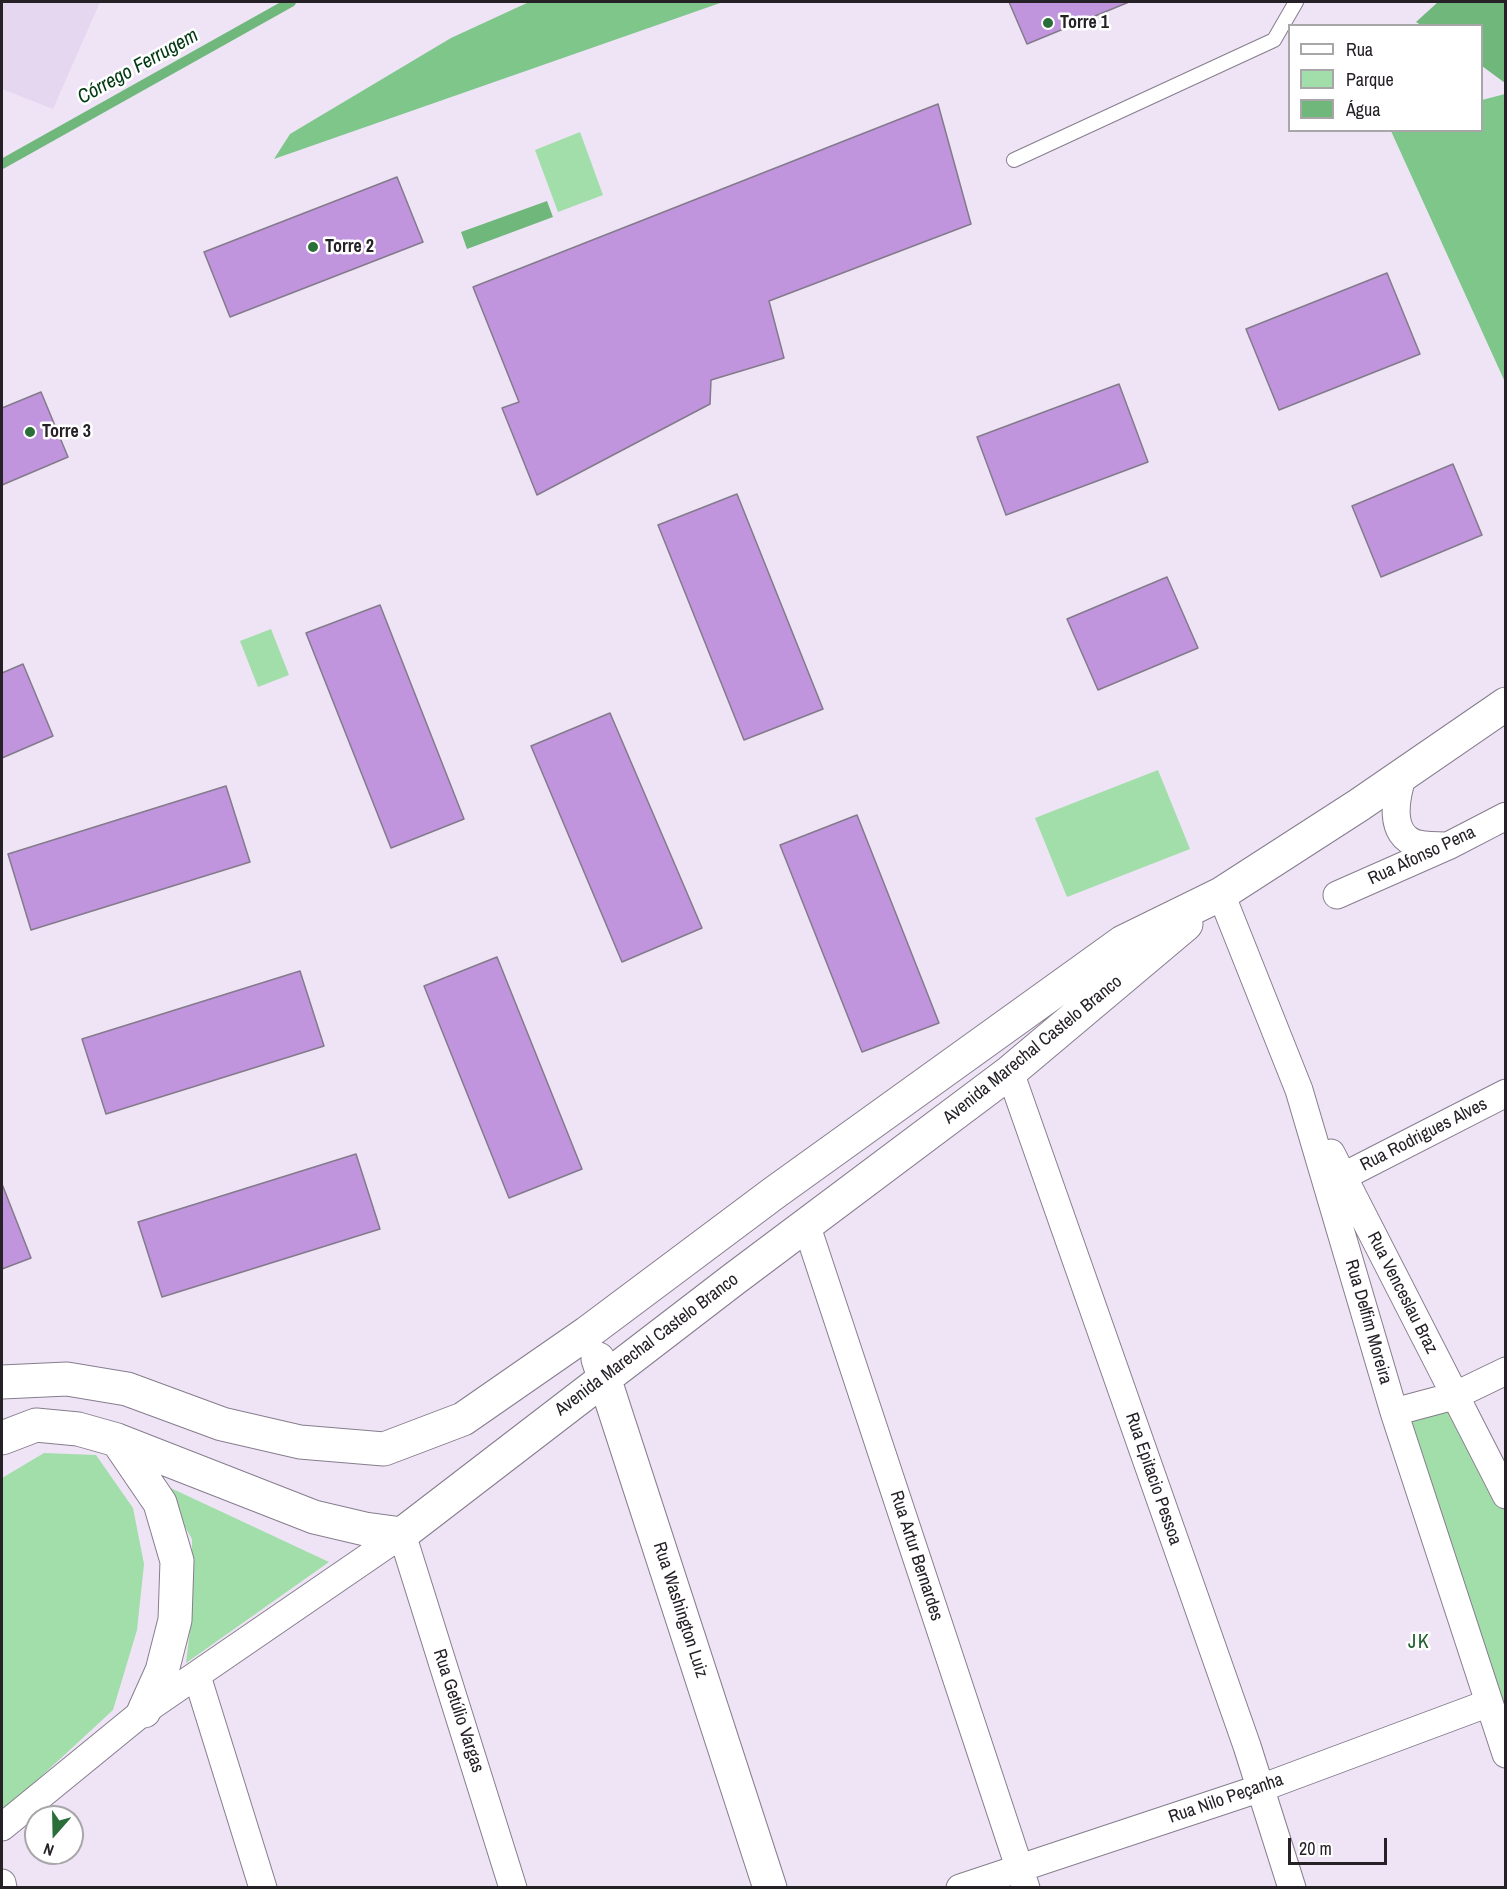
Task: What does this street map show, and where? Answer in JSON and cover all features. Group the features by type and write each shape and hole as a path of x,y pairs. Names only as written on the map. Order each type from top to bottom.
{"street":[{"name":"Avenida Marechal Castelo Branco","path":"402,1534 806,1224 1010,1072 1221,894 1403,775 1506,704"},
{"path":"1403,775 1395,798 1395,817 1402,833 1416,844 1448,846"},
{"name":"Rua Afonso Pena","path":"1337,895 1448,846 1506,816"},
{"name":"Avenida Marechal Castelo Branco","path":"5,1384 67,1379 127,1389 222,1424 255,1432 300,1442 384,1449 463,1419 587,1333 774,1193 1123,942 1221,894"},
{"name":"Rua Delfim Moreira","path":"1221,894 1299,1090 1394,1412 1506,1754"},
{"name":"Rua Epitacio Pessoa","path":"1010,1072 1261,1788 1292,1887"},
{"name":"Rua Venceslau Braz","path":"1299,1090 1506,1495"},
{"name":"Rua Rodrigues Alves","path":"1342,1177 1506,1093"},
{"name":"Rua Artur Bernardes","path":"806,1224 1023,1879"},
{"name":"Rua Washington Luiz","path":"587,1333 605,1377 770,1887"},
{"path":"1394,1412 1454,1396 1506,1371"},
{"path":"2,1438 36,1425 78,1430 117,1440 314,1517 365,1529 402,1534"},
{"path":"117,1440 159,1503 177,1561 175,1620 162,1671 144,1711"},
{"path":"2,1827 144,1711 402,1534"},
{"name":"Rua Getúlio Vargas","path":"402,1534 513,1887"},
{"path":"197,1676 263,1887"},
{"name":"Rua Nilo Peçanha","path":"960,1887 1023,1879 1489,1703"}],"lane":[{"path":"1014,160 1274,40 1296,2"}],"shaded area":[{"path":"2,2 100,2 53,109 2,89"},
{"path":"529,2 723,2 274,159 290,134 451,38"},
{"path":"1506,94 1505,382 1391,132 1483,132 1483,100"}],"green space":[{"path":"580,132 603,195 558,212 535,150"},
{"path":"271,629 289,675 258,687 240,641"},
{"path":"1158,770 1190,849 1067,897 1035,818"},
{"path":"1454,1398 1505,1497 1505,1744 1395,1413"},
{"path":"44,1453 96,1455 133,1508 144,1564 137,1630 113,1710 20,1796 2,1809 2,1478"},
{"path":"160,1483 329,1562 186,1663 192,1613 192,1539"}],"water":[{"path":"1438,2 1505,2 1505,83 1483,67 1483,24 1419,24 1416,22"},
{"path":"547,201 553,217 467,249 461,232"}],"building":[{"name":"Torre 1","path":"1009,2 1129,2 1027,44"},
{"path":"938,104 971,224 769,301 784,358 711,380 710,404 537,495 502,408 519,402 473,287"},
{"name":"Torre 2","path":"397,177 423,242 230,317 204,252"},
{"path":"1387,273 1420,354 1279,410 1246,329"},
{"path":"1119,384 1148,462 1006,515 977,437"},
{"name":"Torre 3","path":"41,392 68,457 2,485 2,408"},
{"path":"1453,464 1482,535 1381,577 1352,506"},
{"path":"737,494 823,709 744,740 658,525"},
{"path":"1167,577 1198,648 1098,690 1067,619"},
{"path":"380,605 464,819 391,848 306,633"},
{"path":"23,664 53,736 2,758 2,673"},
{"path":"610,713 702,928 622,962 531,746"},
{"path":"226,786 250,862 31,930 8,854"},
{"path":"857,815 939,1023 862,1052 780,845"},
{"path":"497,957 582,1169 509,1198 424,986"},
{"path":"300,971 324,1046 106,1114 82,1039"},
{"path":"356,1154 380,1229 162,1297 138,1222"},
{"path":"2,1184 31,1258 2,1269"}],"waterway":[{"name":"Córrego Ferrugem","path":"2,164 291,2"}],"place":[{"name":"Torre 1","path":"1048,23"},
{"name":"Torre 2","path":"313,247"},
{"name":"Torre 3","path":"30,432"}],"district":[{"name":"JK","path":"1419,1643"}]}
